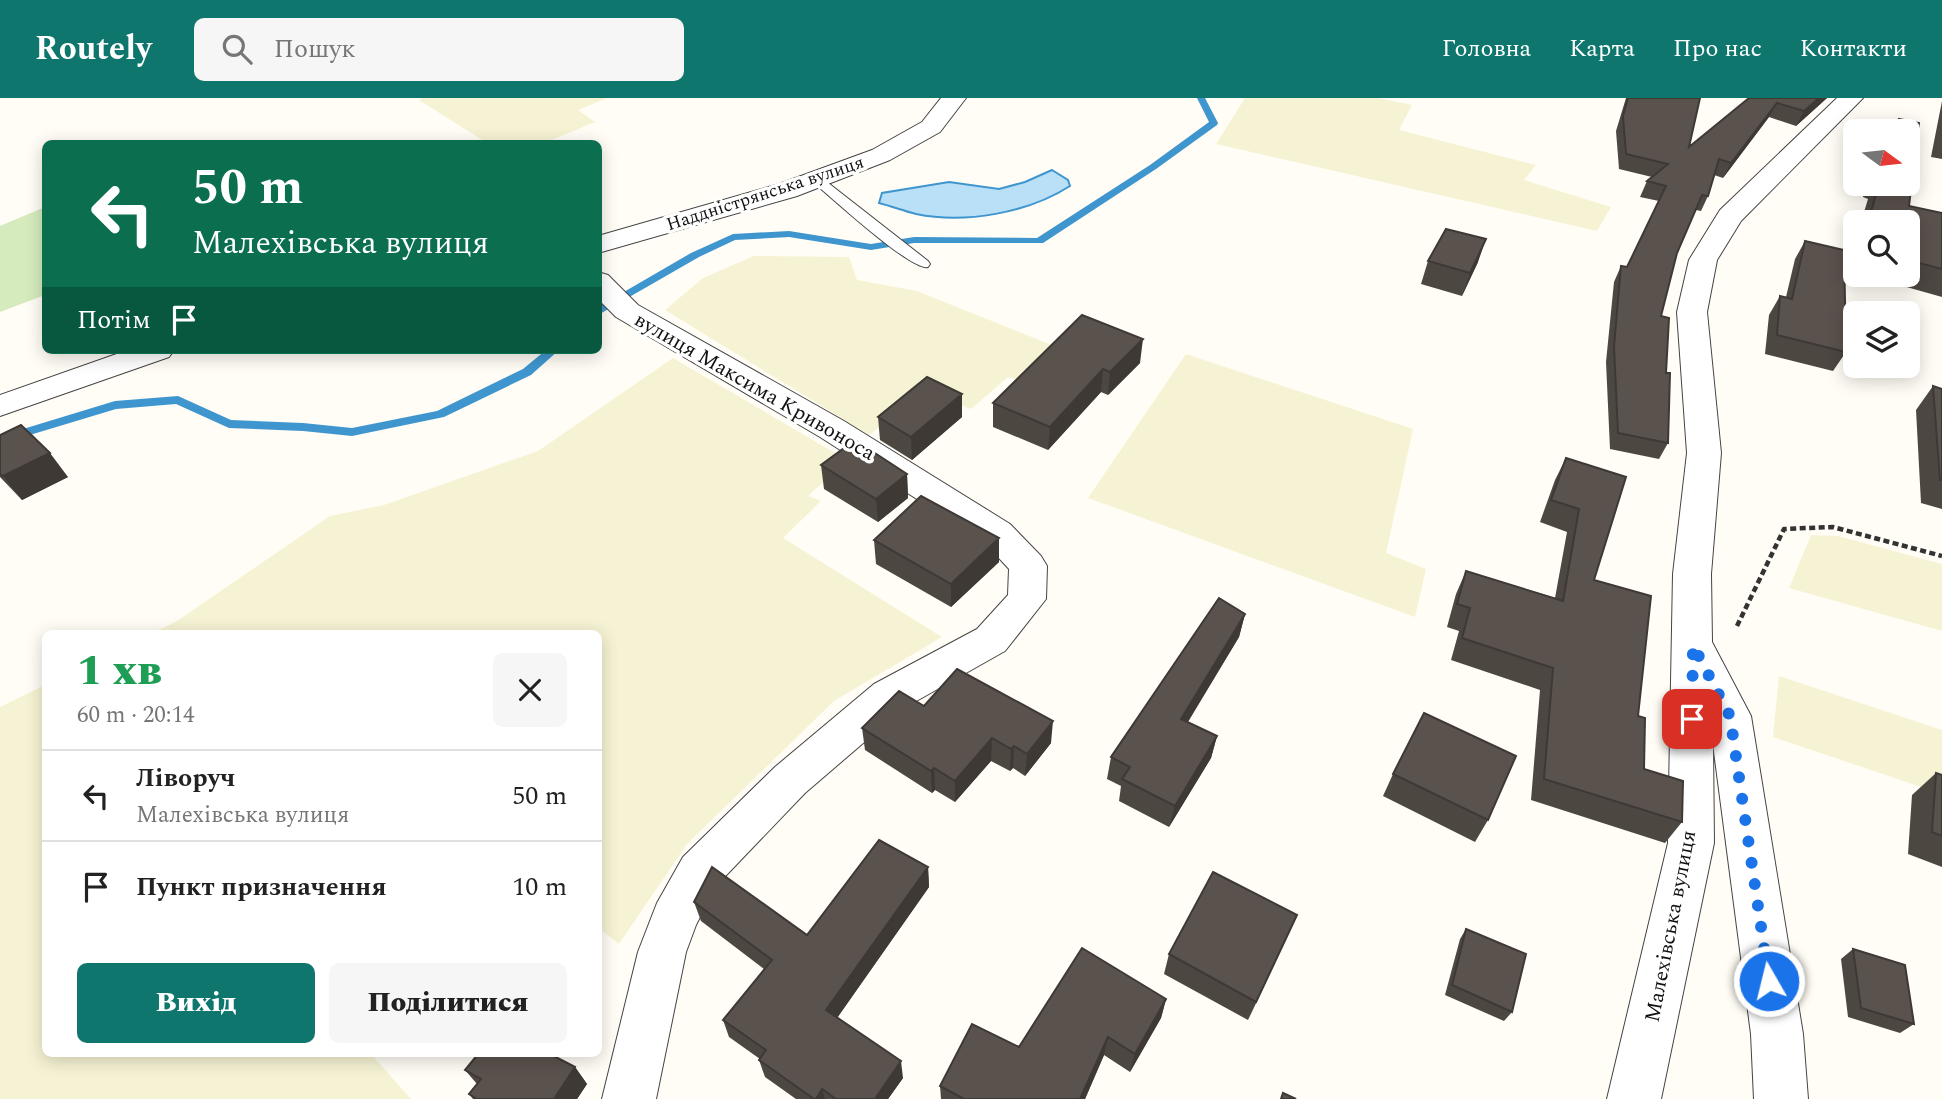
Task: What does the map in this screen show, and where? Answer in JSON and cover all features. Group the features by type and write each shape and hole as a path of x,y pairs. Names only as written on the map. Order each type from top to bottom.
{"street":[{"name":"Наддністрянська вулиця","path":"602,244 818,179 881,155 931,127 954,98"},
{"name":"Малехівська вулиця","path":"1634,1099 1691,843 1692,573 1704,453 1692,312 1703,260 1730,216 1851,98"},
{"name":"вулиця Максима Кривоноса","path":"612,295 997,533 1028,566 1027,599 991,640 889,696 790,780 699,872 685,895 662,952 629,1099"},
{"path":"0,406 147,354"},
{"path":"1693,645 1730,716 1777,1034 1781,1099"}],"lane":[{"path":"818,179 923,264"}],"path":[{"path":"1693,645 1734,632 1784,529 1833,527 1942,556"}],"shaded area":[{"path":"607,98 578,110 595,122 552,140 482,140 419,100"},
{"path":"1245,98 1378,98 1412,105 1399,130 1536,165 1524,180 1611,207 1597,231 1216,144"},
{"path":"754,256 849,257 857,280 917,291 1064,350 1032,385 1008,377 971,409 927,392 869,435 665,310 703,278"},
{"path":"1186,354 1413,429 1386,553 1426,569 1415,617 1088,498"},
{"path":"673,358 847,460 808,496 821,501 783,538 942,637 834,701 687,844 619,944 602,930 602,630 159,630 177,621 330,516 384,505 538,451"},
{"path":"1811,535 1838,536 1942,564 1942,631 1789,588"},
{"path":"1779,676 1942,730 1942,794 1773,737"},
{"path":"42,686 42,1057 374,1057 411,1099 0,1099 0,707"}],"green space":[{"path":"42,208 42,296 0,312 0,226"}],"water":[{"path":"1052,170 1068,180 1070,186 1035,203 996,214 935,217 879,203 882,193 949,182 999,189 1025,182"}],"building":[{"path":"1628,98 1700,98 1689,147 1749,98 1819,98 1804,111 1777,103 1731,163 1719,159 1708,196 1702,195 1677,253 1661,316 1669,318 1666,373 1670,373 1668,443 1618,433 1614,346 1621,266 1627,267 1666,186 1647,181 1668,164 1626,154 1623,116"},
{"path":"1876,196 1910,196 1909,206 1942,213 1942,269 1920,263 1920,210 1871,210"},
{"path":"1446,229 1486,239 1470,273 1428,261"},
{"path":"1805,241 1843,250 1843,351 1777,335 1780,296 1792,299"},
{"path":"1082,315 1143,339 1110,372 1103,369 1050,427 993,403"},
{"path":"927,377 962,394 911,437 878,417"},
{"path":"1933,386 1942,389 1942,480 1940,480"},
{"path":"21,425 50,453 3,476 0,474 0,435"},
{"path":"855,440 907,474 876,499 821,465"},
{"path":"1566,458 1626,477 1594,580 1651,596 1638,716 1645,718 1644,769 1683,781 1682,822 1544,779 1553,668 1462,638 1470,608 1457,604 1466,571 1563,601 1579,509 1551,500"},
{"path":"921,496 999,538 951,584 874,540"},
{"path":"1219,598 1245,614 1181,719 1217,736 1175,806 1122,779 1130,767 1111,757"},
{"path":"957,669 1053,721 1027,754 1014,746 1011,749 992,738 955,781 934,768 931,771 862,728 899,691 924,706"},
{"path":"1424,713 1516,756 1488,820 1393,774"},
{"path":"1936,773 1942,775 1942,836 1932,832"},
{"path":"879,840 928,867 826,1010 901,1061 875,1099 836,1099 822,1089 814,1099 759,1060 766,1050 723,1020 772,960 694,902 712,867 807,935"},
{"path":"1213,872 1297,915 1256,1002 1169,954"},
{"path":"1466,929 1526,954 1512,1012 1452,985"},
{"path":"1082,948 1166,999 1135,1054 1108,1037 1080,1099 964,1099 940,1086 972,1024 1019,1047"},
{"path":"1853,949 1905,965 1914,1024 1861,1008"},
{"path":"476,1057 556,1057 575,1067 554,1099 477,1099 469,1094 481,1079 465,1070"},
{"path":"1283,1093 1296,1099 1281,1099"}],"waterway":[{"path":"602,310 695,255 733,237 789,234 871,247 914,240 1039,241 1153,167 1214,123 1201,98"},
{"path":"0,440 115,405 178,400 229,424 352,432 440,414 527,372 548,354"}],"route":[{"path":"1692,719 1693,645 1730,716 1769,981"}]}
